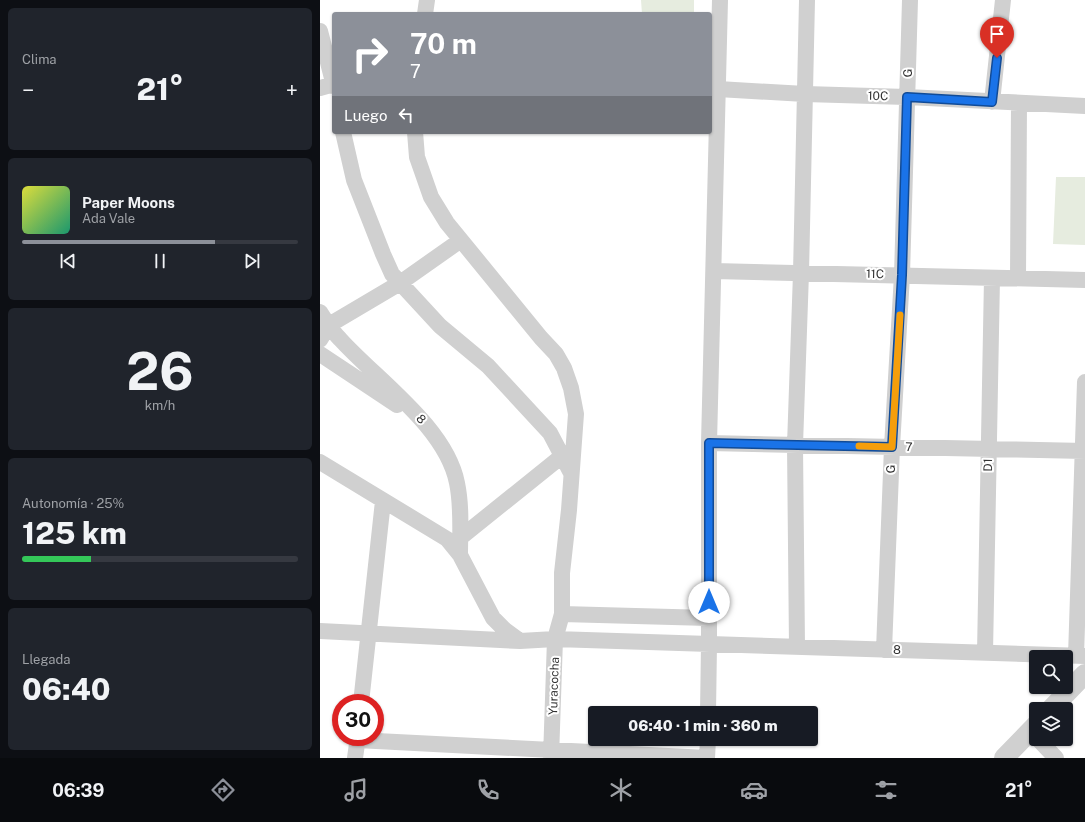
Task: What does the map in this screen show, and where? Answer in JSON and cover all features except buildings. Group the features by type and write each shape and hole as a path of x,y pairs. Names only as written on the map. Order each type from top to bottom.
{"street":[{"path":"425,12 427,0"},
{"path":"708,706 709,443 720,0"},
{"path":"797,647 795,445 801,273 807,0"},
{"name":"G","path":"884,650 892,447 902,275 910,0"},
{"path":"992,102 1003,0"},
{"path":"320,31 332,77"},
{"path":"320,88 332,85"},
{"name":"10C","path":"718,89 1085,106"},
{"path":"1018,278 1019,103"},
{"path":"343,134 354,180 392,274 440,326 488,366 550,433 572,473"},
{"name":"Yuracocha","path":"414,134 417,157 431,197 447,223 556,354 564,368 571,388 576,414 562,573 562,614 555,639 552,754"},
{"path":"320,340 324,319 400,283 461,240"},
{"name":"11C","path":"714,270 1085,280"},
{"name":"D1","path":"985,653 992,278"},
{"name":"8","path":"324,319 339,339 424,423 439,440 449,460 457,482 461,511 460,555"},
{"path":"320,354 424,423"},
{"path":"1056,702 1082,662 1085,382"},
{"name":"7","path":"709,443 1084,451"},
{"path":"460,538 562,456"},
{"path":"320,462 446,539 460,555 492,618 520,641"},
{"path":"362,694 383,501"},
{"path":"562,614 709,618"},
{"name":"8","path":"320,631 520,641 555,639 985,653 1082,662"},
{"path":"1004,758 1029,738"},
{"path":"384,741 552,754 707,758 708,746"},
{"path":"356,758 357,746"},
{"path":"1046,746 1056,758"}],"shaded area":[{"path":"641,0 694,0 694,12 642,12"},
{"path":"1056,177 1085,177 1085,245 1053,244"}],"slow traffic":[{"path":"859,446 892,447 900,315"}],"route":[{"path":"709,602 709,443 892,447 902,275 907,97 992,102 997,58"}]}
